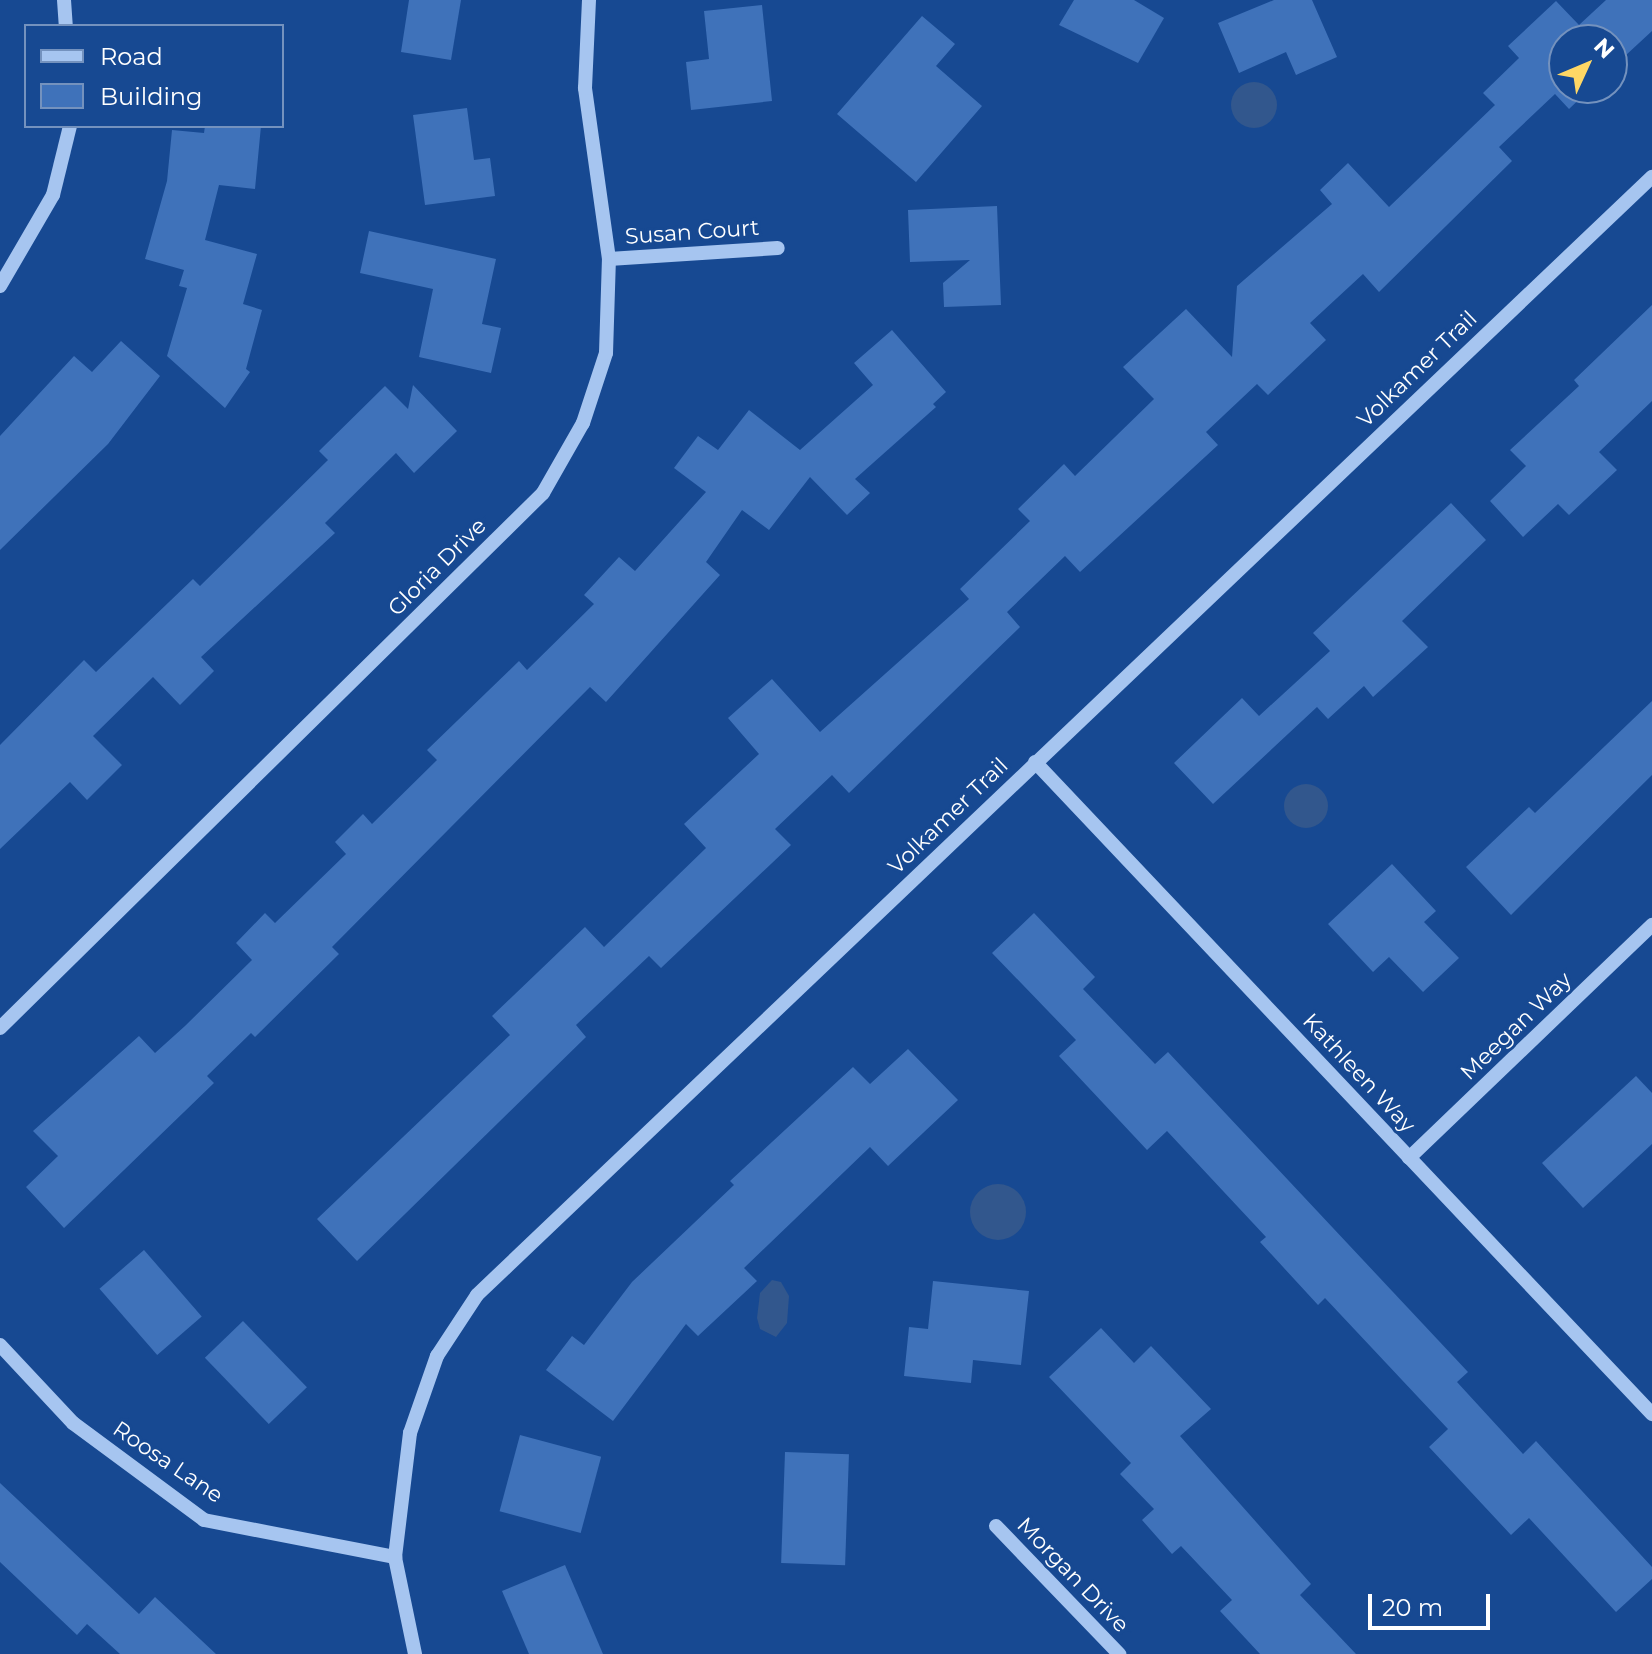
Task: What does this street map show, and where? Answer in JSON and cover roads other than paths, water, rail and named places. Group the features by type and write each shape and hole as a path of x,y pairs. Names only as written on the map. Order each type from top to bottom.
{"street":[{"path":"64,0 66,24"},
{"name":"Gloria Drive","path":"0,1028 543,493 583,423 606,353 609,259 585,88 589,0"},
{"path":"0,286 53,195 70,128"},
{"name":"Volkamer Trail","path":"415,1654 395,1557 410,1433 437,1356 477,1295 1652,177"},
{"name":"Susan Court","path":"609,259 778,248"},
{"name":"Kathleen Way","path":"1035,762 1652,1414"},
{"name":"Meegan Way","path":"1409,1158 1652,925"},
{"name":"Roosa Lane","path":"0,1345 73,1423 204,1520 395,1557"},
{"name":"Morgan Drive","path":"996,1526 1119,1654"}],"water":[{"path":"1254,82 1270,89 1277,105 1270,121 1254,128 1238,121 1231,105 1238,89"},
{"path":"1306,784 1322,790 1328,806 1322,822 1306,828 1290,822 1284,806 1290,790"},
{"path":"998,1184 1018,1192 1026,1212 1018,1232 998,1240 978,1232 970,1212 978,1192"},
{"path":"772,1280 781,1282 789,1296 787,1323 776,1337 760,1329 757,1318 760,1293"}]}
